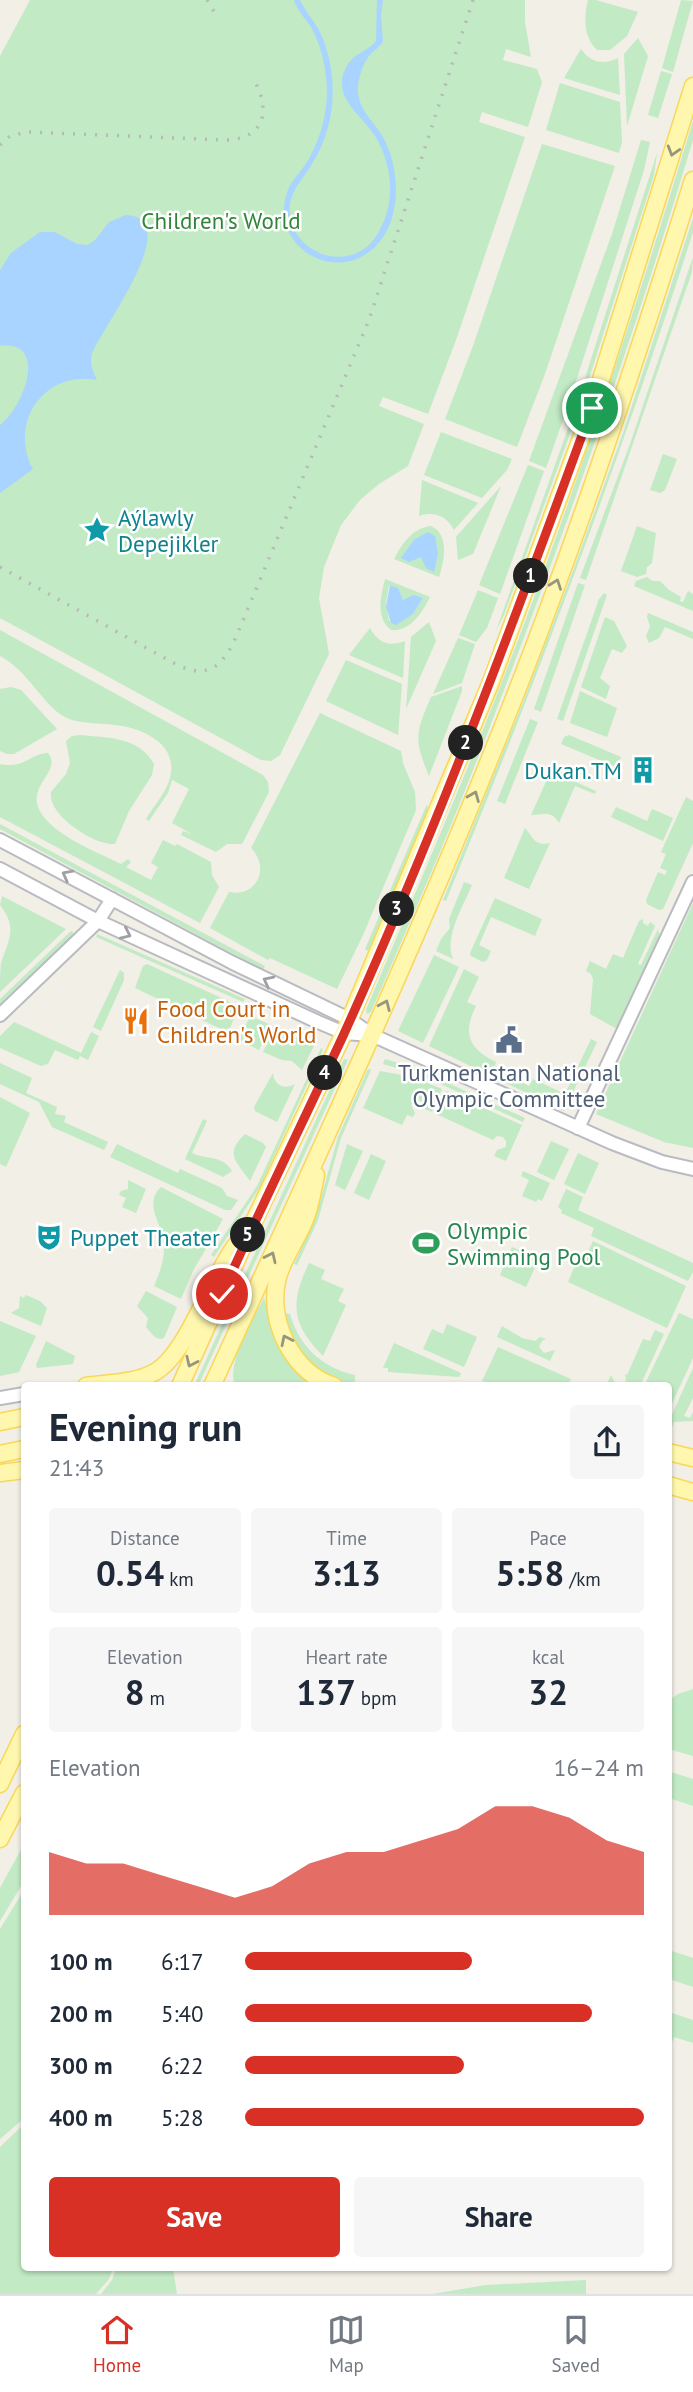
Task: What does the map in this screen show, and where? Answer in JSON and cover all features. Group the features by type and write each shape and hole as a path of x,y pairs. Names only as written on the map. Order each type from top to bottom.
{"main road":[{"path":"182,1382 255,1219 347,1026 442,803 539,554 592,408 693,86"},
{"path":"214,1382 372,1035 516,692 611,429 693,180"},
{"path":"325,1140 306,1217 277,1278 275,1295 282,1332 296,1358 307,1370 327,1382"},
{"path":"114,1382 141,1378 164,1367 181,1346 219,1270 255,1219"},
{"path":"0,1422 21,1418"},
{"path":"0,1454 21,1450"},
{"path":"672,1453 693,1458"},
{"path":"0,1461 21,1470"},
{"path":"0,1473 21,1470"},
{"path":"672,1486 693,1492"},
{"path":"0,1784 21,1740"},
{"path":"0,1839 21,1799"}],"street":[{"path":"0,840 275,984 347,1026"},
{"path":"0,869 98,921 372,1035 578,1128 663,1162 693,1169"},
{"path":"578,1128 693,881"},
{"path":"0,1015 98,921 112,899"},
{"path":"0,1398 21,1394"}],"green space":[{"name":"Children's World","path":"30,0 525,0 525,22 531,57 506,49 503,60 537,69 542,82 528,127 482,112 479,122 525,137 428,414 383,397 379,406 424,424 408,466 360,500 341,525 324,567 319,598 329,654 280,755 271,761 261,760 0,618 0,56"},
{"path":"588,0 638,12 627,36 610,50 597,50 589,39 585,20"},
{"path":"681,0 693,1 673,72 662,68"},
{"path":"638,38 648,56 627,126 624,54"},
{"path":"581,49 598,61 607,62 618,58 620,95 564,78"},
{"path":"661,71 672,74 658,118 648,115"},
{"path":"560,83 620,102 622,142 619,153 546,130"},
{"path":"693,121 693,140 667,225 553,560 458,808 371,1012 367,1014 366,1010 500,687 552,547 625,335"},
{"path":"641,140 650,142 644,170 546,468 529,461 612,234"},
{"path":"542,144 615,166 546,371 517,447 445,419 473,346"},
{"path":"657,153 654,175 581,404 496,631 577,403"},
{"path":"693,218 693,232 607,485 512,736 446,901 443,900 570,579 623,433"},
{"path":"693,257 692,272 586,580 580,578 630,444"},
{"path":"441,432 512,459 507,470 482,498 424,475"},
{"path":"663,454 677,459 665,490 660,493 650,490"},
{"path":"528,465 544,471 500,594 479,585"},
{"path":"422,480 478,503 454,530 448,521 440,516 419,516"},
{"path":"501,486 473,554 458,560 456,537"},
{"path":"431,526 437,530 443,542 444,556 439,577 394,559 413,533"},
{"path":"637,526 656,533 652,563 647,567 646,574 637,577 621,571"},
{"path":"647,577 652,581 660,581 681,597 680,601 683,602 688,591 693,594 693,611 634,586 636,581"},
{"path":"385,579 430,597 410,625 398,630 391,630 386,625 381,613","holes":["389,585 398,588 403,600 423,598 413,614 389,621 386,603"]},
{"path":"578,583 585,585 541,712 534,709"},
{"path":"478,590 498,598 487,628 476,642 459,635"},
{"path":"604,593 607,595 563,721 557,719 599,599"},
{"path":"648,613 693,632 693,639 665,627 659,638 649,643 646,636 650,626"},
{"path":"605,617 614,621 627,646 622,653 612,649 600,678 610,686 606,699 581,687"},
{"path":"429,622 436,641 406,709 411,637"},
{"path":"370,628 384,642 394,644 405,641 403,678 349,655"},
{"path":"0,630 263,775 268,782 269,792 242,844 227,844 216,852 181,835 183,831 192,834 172,823 189,789 172,780 168,793 149,821 146,819 170,779 171,761 161,744 134,729 78,721 59,713 19,670 0,656"},
{"path":"458,638 475,644 462,683 433,694"},
{"path":"346,660 402,684 398,735 326,701"},
{"path":"462,686 429,776 419,744 419,728 431,697"},
{"path":"11,687 21,690 57,729 14,754 7,754 0,751 0,689"},
{"path":"580,691 617,708 607,737 570,723"},
{"path":"320,713 401,751 415,792 416,810 337,989 270,958 268,960 210,928 229,892 247,890 258,880 260,864 251,848"},
{"path":"530,719 538,722 505,804 497,801"},
{"path":"569,735 621,757 616,767 561,744 564,737"},
{"path":"72,736 131,743 140,748 154,764 152,775 129,811 115,844 96,840 74,827 56,810 52,801 51,792 66,774 70,763 66,741"},
{"path":"48,753 51,767 40,787 37,803 47,821 66,836 121,864 128,859 131,862 126,867 151,880 158,867 151,863 163,840 175,846 177,844 211,862 212,875 219,887 200,923 0,817 0,764 15,765"},
{"path":"554,764 567,778 596,791 595,794 575,786 559,823 550,814 531,815"},
{"path":"686,797 693,801 693,843 663,909 659,910 647,904 646,900 658,872 665,875 667,871 660,868 666,854 661,852"},
{"path":"427,804 428,811 368,951 365,949"},
{"path":"616,807 647,821 652,809 673,818 663,841 611,817"},
{"path":"0,824 265,966 263,970 0,829"},
{"path":"525,828 532,838 541,844 550,843 529,889 504,878"},
{"path":"464,882 472,885 453,931 453,959 436,951 450,928 449,919"},
{"path":"2,896 66,929 0,992 1,963 10,934 9,920 0,905"},
{"path":"495,898 542,919 535,936 491,917 479,945 491,951 483,962 470,953"},
{"path":"693,903 693,1148 664,1142 596,1114"},
{"path":"643,919 643,923 648,926 650,922 655,926 638,964 641,965 658,929 660,937 617,1029 590,1014 593,979 586,971 590,961 606,969 613,954 623,958 639,921"},
{"path":"71,931 72,937 0,1006 0,999"},
{"path":"97,934 245,999 243,1002 96,937"},
{"path":"434,955 459,967 423,1043 398,1031"},
{"path":"147,964 239,1006 230,1028 223,1030 135,988 143,966"},
{"path":"464,969 479,977 467,1002 476,1006 469,1025 471,1040 480,1052 496,1062 494,1069 529,1086 533,1079 565,1094 591,1039 597,1042 564,1111 429,1046"},
{"path":"120,970 124,973 124,980 101,1031 93,1027"},
{"path":"250,1016 271,1025 259,1050 239,1040"},
{"path":"14,1022 81,1053 91,1032 99,1036 88,1060 80,1056 78,1060 55,1050 48,1064 41,1066 0,1048 0,1036"},
{"path":"275,1027 314,1046 302,1070 292,1061 263,1052"},
{"path":"321,1048 323,1050 260,1187 214,1257 211,1255 257,1186"},
{"path":"344,1059 348,1060 200,1382 196,1382"},
{"path":"385,1059 415,1068 525,1118 523,1122 421,1075 383,1064"},
{"path":"0,1063 32,1078 26,1093 57,1107 55,1114 66,1116 64,1122 108,1142 104,1150 52,1127 39,1102 0,1084"},
{"path":"368,1069 371,1070 341,1138 318,1220 297,1265 294,1264 315,1219 338,1137"},
{"path":"380,1071 413,1077 442,1089 432,1112 425,1109 422,1101 416,1100 411,1105 415,1113 413,1117 407,1115 402,1125 363,1108"},
{"path":"273,1073 275,1081 281,1086 295,1084 277,1122 255,1111 254,1107"},
{"path":"446,1091 522,1125 506,1161 494,1156 497,1150 506,1147 503,1137 497,1136 493,1140 436,1114"},
{"path":"0,1097 30,1113 6,1167 0,1164"},
{"path":"203,1119 207,1121 192,1153 224,1162 232,1171 223,1177 185,1159"},
{"path":"245,1134 266,1147 250,1181 237,1164 234,1153 238,1141"},
{"path":"551,1141 569,1149 554,1180 537,1172"},
{"path":"117,1144 178,1173 180,1169 222,1188 227,1196 238,1200 231,1210 225,1210 110,1157"},
{"path":"347,1144 363,1151 345,1190 335,1185"},
{"path":"578,1153 599,1163 585,1194 564,1184"},
{"path":"371,1154 386,1161 369,1200 354,1193"},
{"path":"523,1171 550,1183 542,1201 538,1199 536,1202 522,1196 529,1180 521,1176"},
{"path":"128,1180 146,1189 136,1213 122,1207 126,1198 119,1195 121,1191 128,1189"},
{"path":"161,1187 223,1219 193,1271 181,1299 154,1286 162,1265 164,1249 154,1207 156,1193"},
{"path":"566,1189 583,1197 578,1210 693,1263 693,1272 688,1281 591,1236 594,1228 561,1213 562,1210 558,1207"},
{"path":"593,1241 686,1286 667,1328 568,1282 576,1263 582,1265"},
{"path":"512,1247 539,1259 526,1287 500,1275"},
{"path":"309,1263 325,1270 321,1279 344,1289 338,1301 346,1305 323,1356 305,1334 297,1312 299,1290"},
{"path":"146,1291 177,1307 164,1338 156,1338 150,1332 146,1327 148,1318 137,1306"},
{"path":"26,1295 40,1301 47,1308 41,1326 11,1313 19,1308 20,1296 24,1298"},
{"path":"264,1298 274,1335 282,1352 309,1382 234,1382 237,1354"},
{"path":"285,1313 290,1314 299,1336 314,1354 332,1367 355,1375 355,1382 340,1382 318,1370 300,1350 288,1326"},
{"path":"679,1313 693,1319 693,1358 672,1404 672,1382 646,1382"},
{"path":"0,1321 36,1336 19,1372 0,1376"},
{"path":"447,1324 477,1337 464,1367 423,1349 432,1329 443,1334"},
{"path":"502,1326 522,1338 535,1341 540,1337 546,1339 539,1347 544,1353 555,1350 550,1361 497,1337"},
{"path":"655,1330 664,1334 642,1382 625,1382 625,1374 627,1375 643,1339 650,1341"},
{"path":"46,1341 75,1356 73,1364 37,1368"},
{"path":"394,1343 461,1373 459,1377 388,1372 388,1368 383,1368"},
{"path":"498,1347 571,1379 569,1382 482,1381"},
{"path":"693,1368 693,1398 684,1416 690,1418 693,1412 693,1421 674,1422 672,1427 672,1414"},
{"path":"693,1689 693,1756 672,1750 672,1698"},
{"path":"672,1772 693,1779 693,1806 672,1799"},
{"path":"21,1850 21,1886 0,1921 0,1888"},
{"path":"21,1895 21,2121 0,2139 0,1929"},
{"path":"672,1951 693,1958 693,1987 672,1980"},
{"path":"672,2013 693,2020 693,2043 674,2037 672,2042"},
{"path":"21,2127 21,2271 112,2271 109,2279 96,2294 0,2294 0,2147"},
{"path":"115,2271 173,2271 177,2294 101,2294 112,2280"},
{"path":"586,2280 586,2294 432,2294 486,2285"}],"water":[{"path":"294,0 300,0 320,32 330,65 332,99 331,116 320,149 293,195 290,216 293,228 308,246 330,256 341,257 364,249 373,241 382,225 389,200 389,174 382,149 372,132 350,106 342,86 348,64 376,41 377,0 383,0 383,41 365,62 359,78 358,94 362,107 383,137 389,151 394,167 396,200 387,231 378,244 362,256 340,263 320,259 300,248 285,219 287,191 318,140 327,94 321,51 311,27"},
{"path":"126,215 143,221 148,235 144,255 134,278 92,354 91,364 97,380 78,379 61,383 47,392 36,404 28,418 25,434 26,452 33,469 0,493 0,425 9,416 23,391 28,364 24,353 15,347 0,346 0,270 11,253 40,232 55,232 77,244 88,245 109,222"},
{"path":"428,532 435,536 438,554 434,572 426,568 421,557 409,562 401,558 414,540"},
{"path":"390,585 398,588 403,600 414,595 423,598 413,614 396,625 391,623 386,607"}],"railway":[{"path":"207,0 218,18"},
{"path":"0,567 179,666 190,670 207,670 226,655 236,637 369,320 473,0"},
{"path":"0,145 10,136 27,132 226,140 239,138 249,134 261,121 262,102 254,80"}],"place":[{"name":"Aýlawly Depejikler","path":"97,530"},
{"name":"Dukan.TM","path":"643,770"},
{"name":"Food Court in Children's World","path":"136,1021"},
{"name":"Turkmenistan National Olympic Committee","path":"509,1040"},
{"name":"Puppet Theater","path":"49,1237"},
{"name":"Olympic Swimming Pool","path":"426,1243"}],"route":[{"path":"222,1294 344,1033 442,803 491,682 592,408"}]}
